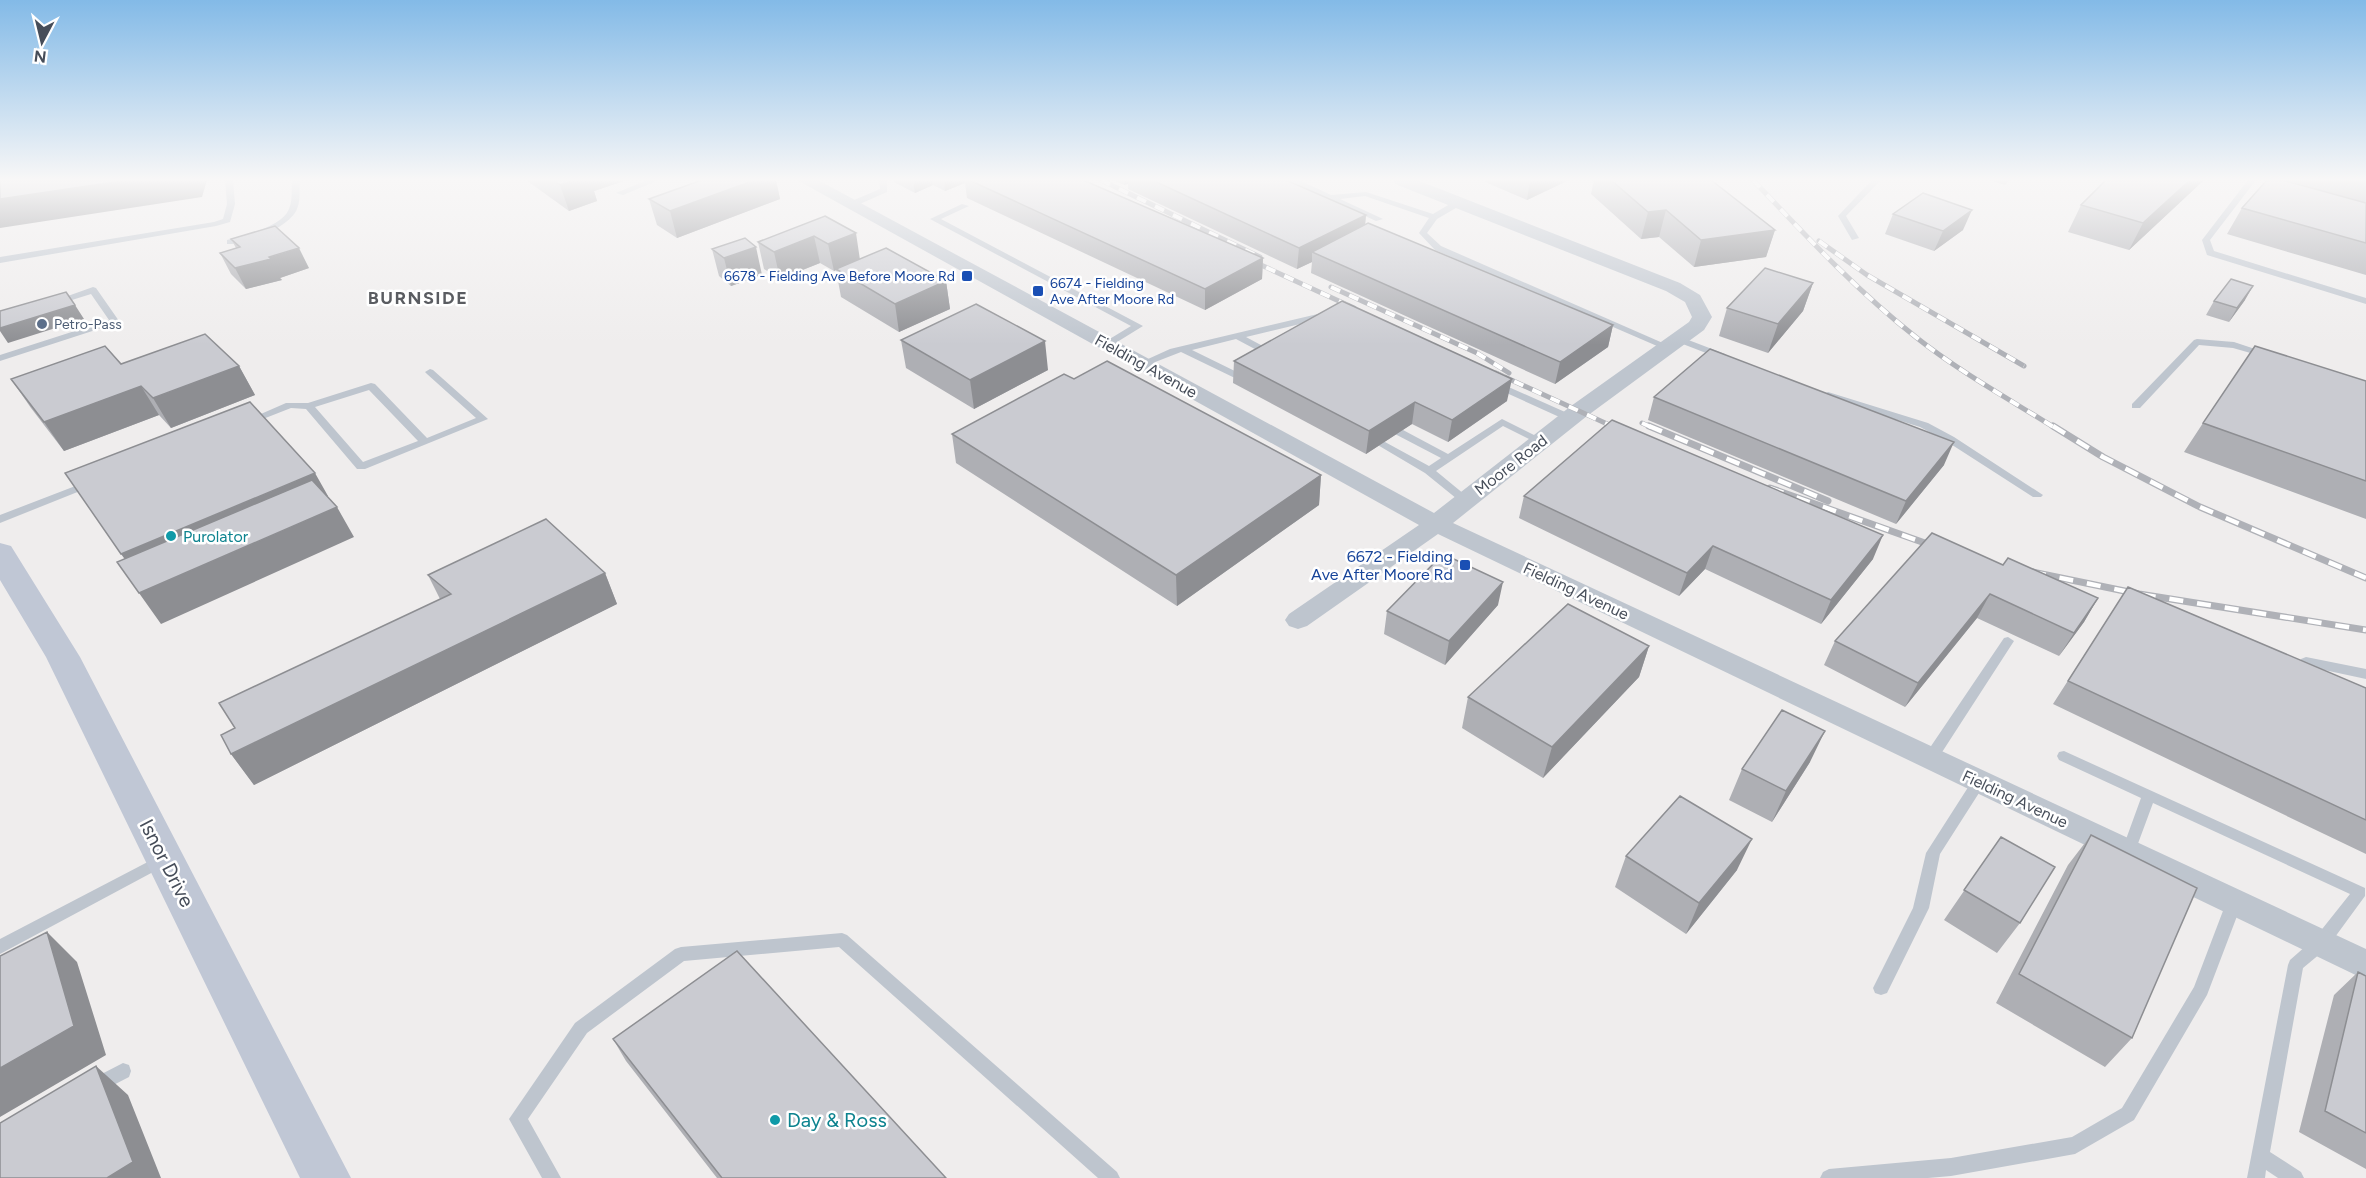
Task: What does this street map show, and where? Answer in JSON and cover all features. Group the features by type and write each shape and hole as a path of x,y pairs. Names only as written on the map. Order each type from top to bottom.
{"street":[{"name":"Fielding Avenue","path":"905,235 1436,524 2366,965"},
{"name":"Moore Road","path":"1298,620 1436,524 1570,418 1697,326 1702,317 1693,299 1673,287 1540,235"},
{"name":"Isnor Drive","path":"0,553 63,657 326,1178"}],"lane":[{"path":"0,260 154,235"},
{"path":"230,243 253,235"},
{"path":"964,235 1138,326 1106,345"},
{"path":"1425,235 1438,248 1673,343 1732,361"},
{"path":"2210,235 2206,240 2210,253 2366,301"},
{"path":"1,357 114,321 93,290 41,306"},
{"path":"1142,364 1183,349 1333,313"},
{"path":"1296,323 1313,329"},
{"path":"1238,336 1277,358"},
{"path":"2136,406 2196,342 2234,345 2278,359"},
{"path":"1183,349 1242,378"},
{"path":"309,406 361,467 483,418 429,372"},
{"path":"1486,380 1570,418"},
{"path":"234,427 290,405 309,406 371,386 425,442"},
{"path":"1818,392 1924,425 2037,495"},
{"path":"1429,471 1502,422 1541,441"},
{"path":"1399,432 1448,458"},
{"path":"1381,444 1429,471 1466,501"},
{"path":"0,519 100,479"},
{"path":"1930,759 2008,641"},
{"path":"2306,662 2366,674"},
{"path":"2064,756 2363,893 2321,943 2296,965 2256,1178"},
{"path":"1881,988 1920,908 1933,854 1978,782"},
{"path":"2128,853 2149,795"},
{"path":"0,947 165,860"},
{"path":"1829,1178 1951,1167 2075,1145 2128,1114 2201,990 2234,903"},
{"path":"552,1178 518,1119 581,1028 681,954 842,940 1111,1178"},
{"path":"82,1094 123,1071"},
{"path":"2261,1157 2295,1178"}],"building":[{"path":"245,235 285,235 299,248 269,257 271,259 235,268 220,253 240,247 231,239"},
{"path":"776,235 851,235 828,244 814,236 774,252 758,242"},
{"path":"1088,235 1210,235 1263,258 1205,289"},
{"path":"1271,235 1325,235 1299,248"},
{"path":"1345,235 1397,235 1613,325 1560,362 1312,252"},
{"path":"1695,235 1738,235 1701,240"},
{"path":"2338,235 2366,235 2366,243"},
{"path":"745,238 756,247 724,258 712,249"},
{"path":"886,248 946,281 895,304 836,269"},
{"path":"1765,268 1813,283 1778,324 1727,308"},
{"path":"2231,279 2253,286 2237,308 2214,301"},
{"path":"66,292 75,305 0,328 0,311"},
{"path":"1342,301 1512,379 1452,420 1415,402 1369,431 1234,361"},
{"path":"976,304 1045,341 970,380 901,340"},
{"path":"205,334 239,366 153,398 141,386 44,422 11,379 105,346 121,364"},
{"path":"2255,346 2366,381 2366,481 2203,423"},
{"path":"1710,349 1954,442 1906,501 1654,397"},
{"path":"1107,361 1321,475 1176,575 952,434 1064,374 1074,379"},
{"name":"Purolator","path":"250,402 315,473 121,554 65,473"},
{"path":"1612,420 1883,535 1831,600 1713,546 1687,573 1524,496"},
{"path":"312,480 337,507 139,593 117,562"},
{"path":"546,519 605,573 231,754 221,735 235,728 219,703 451,594 428,575"},
{"path":"1932,533 2003,565 2008,558 2098,598 2074,633 1990,594 1918,683 1835,641"},
{"path":"1443,554 1503,582 1449,641 1387,611"},
{"path":"2128,587 2366,688 2366,820 2068,681"},
{"path":"1568,604 1649,646 1552,747 1468,697"},
{"path":"1782,710 1825,731 1786,791 1742,769"},
{"path":"1680,796 1752,839 1699,903 1626,856"},
{"path":"2091,835 2197,888 2132,1038 2019,974"},
{"path":"2001,837 2055,867 2020,923 1964,890"},
{"path":"47,932 74,1026 0,1068 0,956"},
{"name":"Day & Ross","path":"737,951 946,1178 722,1178 613,1039"},
{"path":"2358,972 2366,976 2366,1133 2325,1111"},
{"path":"96,1066 133,1162 107,1178 0,1178 0,1123"}],"railway":[{"path":"1215,235 1260,257"},
{"path":"1806,235 1874,301 1917,338 1985,385 2055,428"},
{"path":"1819,241 1867,275 2024,366"},
{"path":"1248,259 1354,308"},
{"path":"1331,287 1477,353 1509,373"},
{"path":"1496,373 1616,428"},
{"path":"1642,423 1653,428"},
{"path":"1613,426 1624,431"},
{"path":"1649,426 1828,501"},
{"path":"2053,426 2103,457 2200,507 2366,578"},
{"path":"1770,488 1939,548"},
{"path":"2032,572 2139,594 2366,630"}],"place":[{"name":"6678 - Fielding Ave Before Moore Rd","path":"967,276"},
{"name":"6674 - Fielding Ave After Moore Rd","path":"1038,291"},
{"name":"Petro-Pass","path":"42,324"},
{"name":"Purolator","path":"171,536"},
{"name":"6672 - Fielding Ave After Moore Rd","path":"1465,565"},
{"name":"Day & Ross","path":"775,1120"}],"district":[{"name":"BURNSIDE","path":"418,298"}]}
